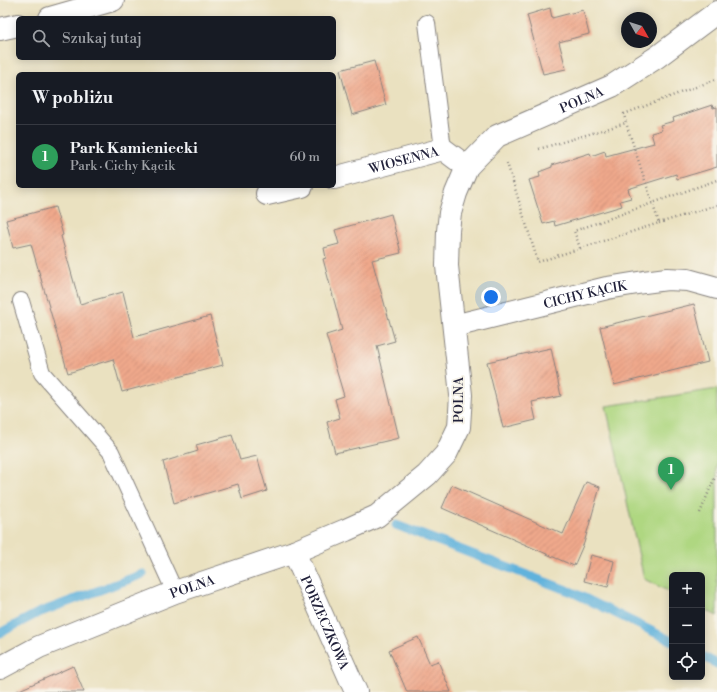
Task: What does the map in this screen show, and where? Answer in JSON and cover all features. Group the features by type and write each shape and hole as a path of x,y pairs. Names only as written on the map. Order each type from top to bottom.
{"street":[{"path":"57,16 113,0"},
{"name":"POLNA","path":"0,668 39,647 175,592 294,552 377,516 427,476 446,454 459,428 461,395 447,266 448,231 450,213 456,193 467,167 497,136 612,86 657,57 717,12"},
{"path":"0,29 16,25"},
{"name":"WIOSENNA","path":"336,177 443,149 467,167"},
{"path":"267,194 293,188"},
{"name":"CICHY KĄCIK","path":"454,326 608,288 644,282 667,279 688,280 717,288"},
{"name":"PORZECZKOWA","path":"294,552 356,692"}],"lane":[{"path":"427,23 443,149"},
{"path":"21,301 42,373 111,452 175,592"}],"path":[{"path":"659,223 624,114 717,79"},
{"path":"536,150 626,123"},
{"path":"467,167 487,165 506,159 538,262 717,205"},
{"path":"580,248 574,231 717,180"},
{"path":"700,513 717,472"}],"green space":[{"path":"717,389 717,616 705,610 705,572 669,572 669,592 644,579 606,406"}],"building":[{"path":"550,8 552,18 583,10 589,34 559,42 566,69 543,74 527,15"},
{"path":"374,61 386,105 352,115 340,70"},
{"path":"712,105 713,108 717,107 717,167 677,179 676,174 628,189 631,198 620,201 622,206 555,226 554,221 543,224 529,180 540,177 539,172 552,167 552,165 590,153 591,156 605,151 606,156 654,143 651,133 662,130 660,125 674,121 673,118"},
{"path":"55,207 63,235 61,236 80,304 123,292 134,337 210,316 223,365 122,392 113,359 68,373 31,244 13,248 6,220"},
{"path":"391,214 401,253 372,260 395,341 377,346 399,438 335,453 327,422 340,418 335,399 344,396 326,335 342,330 323,259 326,258 324,248 339,244 335,230"},
{"path":"694,304 708,362 614,385 600,327"},
{"path":"551,348 561,396 532,402 536,420 503,428 487,362"},
{"path":"232,435 240,460 257,456 267,491 242,499 238,484 174,503 163,462 198,451 196,445"},
{"path":"586,482 600,487 584,543 574,566 442,508 452,485 563,534"},
{"path":"591,555 614,561 608,587 584,581"},
{"path":"418,637 430,664 438,661 451,692 407,692 389,650"},
{"path":"73,666 84,692 15,692"}],"waterway":[{"path":"396,525 572,592 669,640"},
{"path":"0,633 38,613 143,574"},
{"path":"705,658 717,664"}],"place":[{"name":"Park Kamieniecki","path":"671,490"}]}
